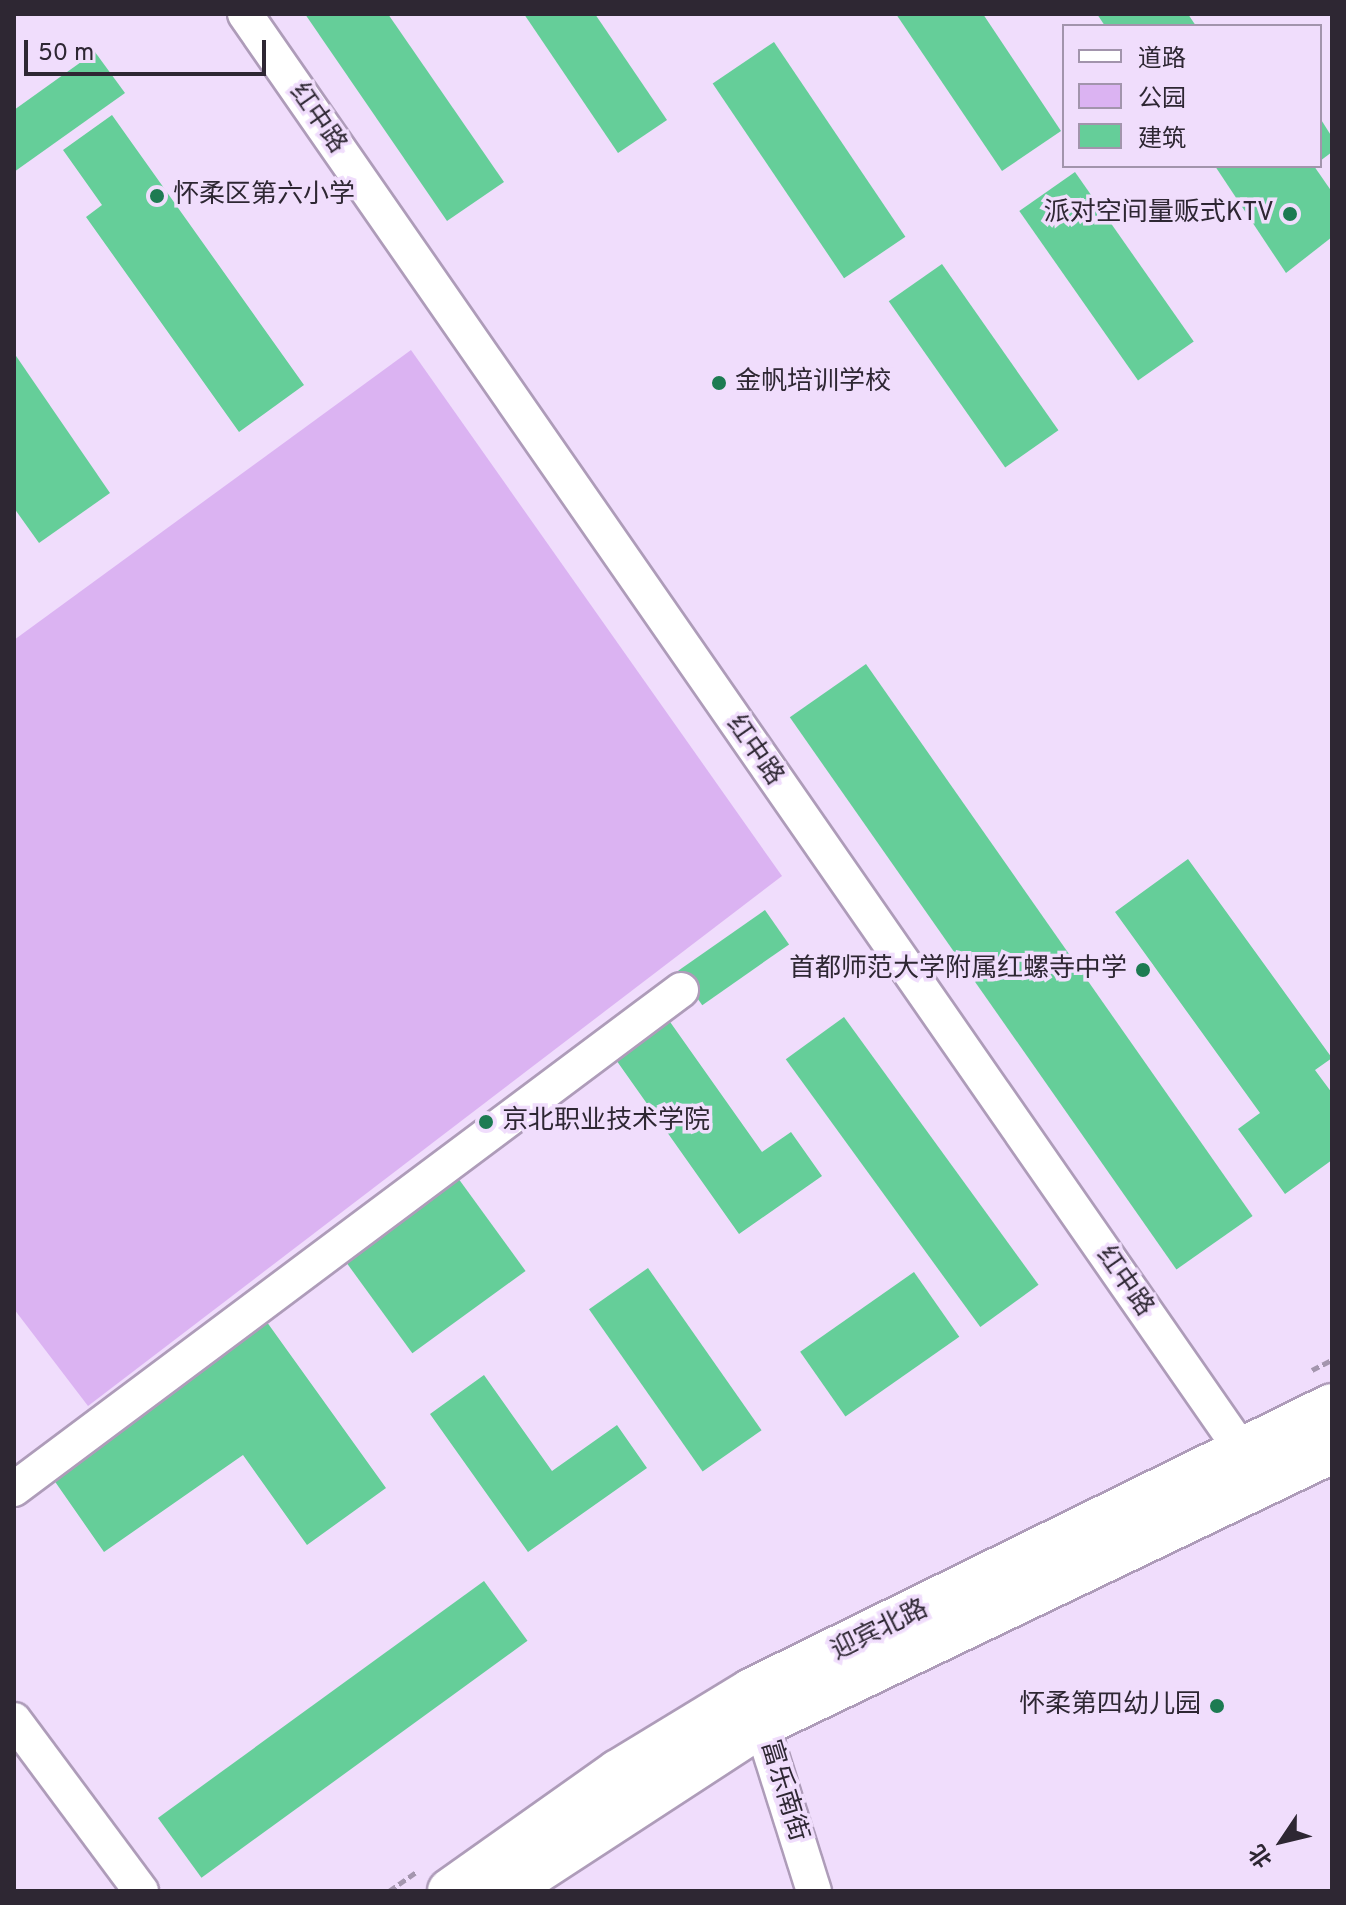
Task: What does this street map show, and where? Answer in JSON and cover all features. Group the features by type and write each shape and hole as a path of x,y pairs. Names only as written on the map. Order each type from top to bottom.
{"main road":[{"name":"迎宾北路","path":"450,1891 618,1772 1254,1468 1332,1406"},
{"name":"迎宾北路","path":"1254,1468 1332,1451"},
{"name":"迎宾北路","path":"506,1891 757,1708"}],"street":[{"name":"红中路","path":"245,14 1254,1468"},
{"path":"14,1489 681,990"},
{"name":"富乐南街","path":"757,1708 814,1891"},
{"path":"14,1720 141,1891"}],"green space":[{"path":"411,350 782,876 88,1406 14,1309 14,640"}],"building":[{"path":"305,14 388,14 504,182 447,221"},
{"path":"524,14 595,14 667,120 618,153"},
{"path":"896,14 983,14 1061,131 1002,171"},
{"path":"1097,14 1188,14 1195,24 1104,24"},
{"path":"774,42 905,237 844,278 713,83"},
{"path":"95,52 125,93 14,172 14,110"},
{"path":"112,115 304,385 239,432 86,217 102,205 63,150"},
{"name":"派对空间量贩式KTV","path":"1322,121 1332,137 1332,152 1322,160"},
{"name":"派对空间量贩式KTV","path":"1216,168 1315,168 1332,192 1332,237 1286,273"},
{"path":"1075,172 1194,342 1138,381 1019,211"},
{"path":"942,264 1058,430 1005,468 889,301"},
{"path":"14,353 110,493 39,543 14,508"},
{"path":"866,664 1253,1216 1176,1269 790,717"},
{"path":"1188,859 1332,1058 1315,1070 1332,1093 1332,1160 1285,1194 1238,1129 1260,1113 1115,912"},
{"path":"765,910 789,944 702,1005 678,971"},
{"path":"844,1017 1039,1285 980,1327 786,1059"},
{"path":"668,1019 762,1152 791,1132 822,1176 739,1234 614,1057"},
{"path":"458,1178 526,1271 412,1353 345,1260"},
{"path":"648,1268 762,1430 703,1471 589,1309"},
{"path":"914,1272 959,1337 845,1416 800,1352"},
{"path":"264,1318 386,1488 307,1545 243,1455 104,1552 49,1473"},
{"path":"484,1375 552,1471 617,1425 647,1468 528,1552 430,1414"},
{"path":"484,1581 527,1641 201,1878 158,1818"}],"place":[{"name":"怀柔区第六小学","path":"157,196"},
{"name":"派对空间量贩式KTV","path":"1290,214"},
{"name":"金帆培训学校","path":"719,383"},
{"name":"首都师范大学附属红螺寺中学","path":"1143,970"},
{"name":"京北职业技术学院","path":"486,1122"},
{"name":"怀柔第四幼儿园","path":"1217,1706"}]}
